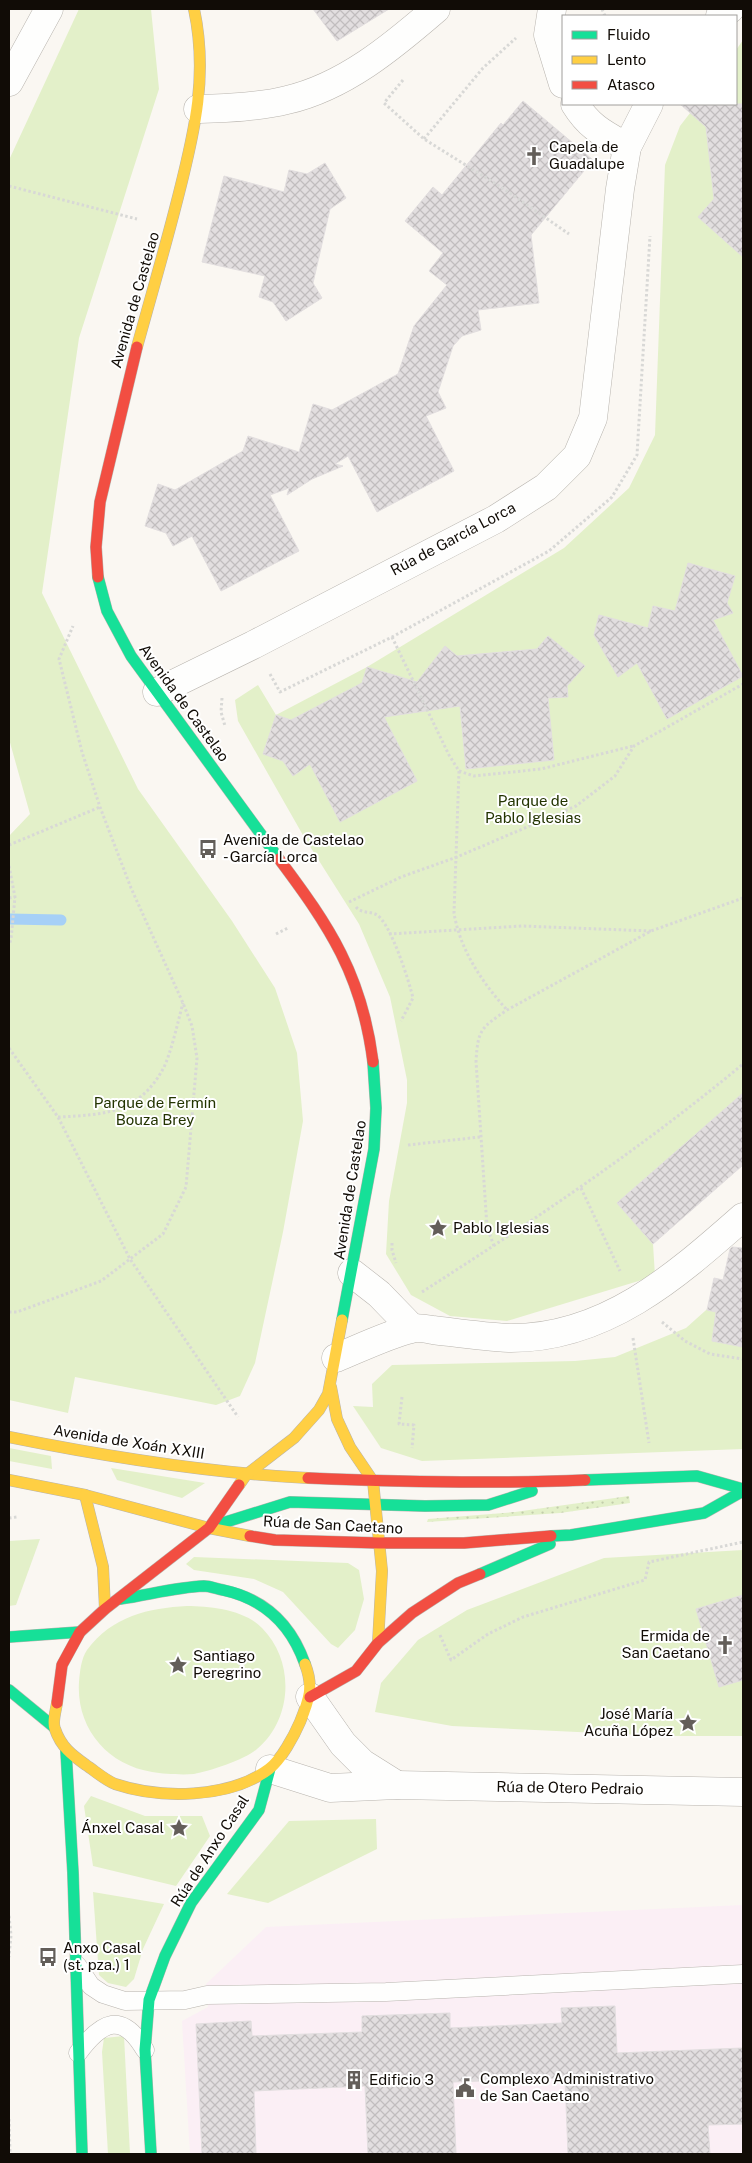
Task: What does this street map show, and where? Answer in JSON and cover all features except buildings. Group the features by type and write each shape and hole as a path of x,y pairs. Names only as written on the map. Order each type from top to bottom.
{"street":[{"path":"9,82 49,9"},
{"name":"Avenida de Castelao","path":"194,9 202,49 202,80 198,110 170,228 123,400 99,506 96,531 96,562 100,588 107,612 117,634 319,915 345,958 356,986 374,1059 377,1119 374,1150 331,1387"},
{"path":"198,110 287,100 337,82 397,43 436,9"},
{"path":"552,9 548,35 562,81"},
{"path":"576,105 582,115 596,129 627,147"},
{"name":"Rúa de García Lorca","path":"157,692 253,645 496,519 546,487 577,456 593,418 620,189 627,147 648,105"},
{"path":"336,1358 412,1328 510,1338 548,1334 590,1324 625,1308 660,1286 688,1266 743,1217"},
{"path":"352,1273 379,1294 412,1328"},
{"path":"54,1727 62,1665 80,1632 105,1609 209,1528 246,1475 294,1438 319,1410 331,1387"},
{"path":"331,1387 337,1419 350,1447 372,1481 382,1571 378,1643"},
{"name":"Avenida de Xoán XXIII","path":"9,1437 84,1452 246,1475"},
{"name":"Rúa de San Caetano","path":"246,1475 372,1481 558,1482 697,1476 743,1490"},
{"path":"9,1480 85,1495 209,1528"},
{"name":"Rúa de San Caetano","path":"209,1528 290,1502 375,1505 488,1505 558,1482"},
{"name":"Rúa de San Caetano","path":"209,1528 275,1540 379,1543 464,1542 571,1535 704,1513 743,1490"},
{"path":"85,1495 103,1567 105,1609"},
{"path":"310,1697 356,1671 378,1643 412,1613 458,1583 571,1535"},
{"path":"66,1751 113,1783 144,1791 172,1795 203,1792 239,1784 270,1769 294,1737 310,1697 308,1671 291,1632 278,1616 262,1604 238,1594 206,1586 120,1599"},
{"path":"9,1637 80,1632"},
{"path":"9,1690 54,1727 66,1751 76,1962 82,2154"},
{"path":"310,1697 343,1744 362,1763 397,1785"},
{"name":"Rúa de Otero Pedraio","path":"270,1769 330,1788 397,1785 743,1792"},
{"name":"Rúa de Anxo Casal","path":"151,2154 145,2050 149,2000 165,1956 191,1903 259,1810 270,1769"}],"lane":[{"path":"76,1962 91,1986 103,1994 126,2001 185,2000 207,1995 386,1992 743,1974"},
{"path":"78,2053 89,2038 101,2029 112,2025 125,2026 136,2034 145,2050"}],"path":[{"path":"424,139 483,68 517,36 548,35"},
{"path":"384,103 424,139 504,189 569,234"},
{"path":"9,186 137,220"},
{"path":"9,1312 17,1312 100,1281 164,1234 186,1187 197,1058 192,1026 131,888 100,807 82,752 59,659 73,626"},
{"path":"392,636 449,755 459,771 454,913 456,929 465,952 476,970 495,997 507,1010"},
{"path":"459,771 474,776 540,770 634,746 743,684"},
{"path":"352,901 401,877 456,858 576,806 615,776 634,746"},
{"path":"9,845 100,807"},
{"path":"9,866 15,897 9,945"},
{"path":"9,898 15,897"},
{"path":"494,1246 487,1227 476,1061 478,1038 486,1025 507,1010 651,931 743,898"},
{"path":"389,934 522,926 651,931"},
{"path":"58,1117 88,1116 123,1109 144,1096 164,1068 183,1003"},
{"path":"9,1048 58,1117 130,1259 238,1417"},
{"path":"420,1293 581,1188 687,1110 743,1064"},
{"path":"408,1145 480,1137"},
{"path":"581,1188 621,1273"},
{"path":"659,1320 684,1341 710,1354 743,1359"},
{"path":"632,1335 649,1443"},
{"path":"402,1397 399,1424 414,1425 412,1448"},
{"path":"440,1634 451,1660 488,1634 523,1617 645,1580 649,1562 743,1542"},
{"path":"9,1916 11,1935 9,1957"},
{"path":"9,2119 10,2154"}],"shaded area":[{"name":"Complexo Administrativo de San Caetano","path":"743,1905 743,2154 190,2154 182,2021 208,2007 206,1984 266,1927"}],"green space":[{"name":"Parque de Fermín Bouza Brey","path":"79,9 151,9 159,89 79,338 42,593 138,789 232,921 275,988 297,1053 303,1121 283,1232 255,1363 240,1396 216,1405 75,1377 68,1413 9,1400 9,836 30,814 9,739 9,160"},
{"name":"Parque de Pablo Iglesias","path":"743,40 743,1094 617,1203 653,1244 655,1276 507,1321 450,1316 411,1295 386,1254 389,1201 407,1103 407,1080 390,997 359,924 304,837 238,721 235,700 258,685 276,715 367,667 564,548 629,488 655,435 665,165 680,126 696,105 737,105 737,49"},
{"path":"743,1277 743,1449 422,1461 381,1448 353,1406 373,1407 372,1384 392,1365 575,1361 615,1357 686,1328"},
{"path":"9,1448 51,1456 52,1469 9,1461"},
{"path":"111,1468 205,1483 182,1498 117,1480"},
{"path":"629,1496 630,1503 560,1513 427,1522 428,1519 515,1512"},
{"path":"40,1539 16,1605 9,1606 9,1541"},
{"path":"743,1550 743,1736 663,1736 452,1726 375,1712 381,1683 418,1640 467,1610 604,1558"},
{"path":"194,1557 348,1563 359,1570 364,1599 355,1630 338,1648 331,1644 283,1592 254,1579 194,1570 186,1564"},
{"path":"187,1606 217,1608 237,1613 255,1622 273,1641 284,1673 285,1690 278,1722 269,1737 252,1753 218,1768 194,1774 179,1774 152,1772 136,1768 108,1753 89,1729 79,1699 82,1661 87,1650 97,1638 120,1622 145,1612"},
{"path":"91,1796 145,1816 202,1816 210,1836 176,1886 93,1866 84,1806"},
{"path":"376,1819 377,1849 268,1903 227,1894 289,1821"},
{"path":"93,1892 164,1904 143,1949 134,1979 126,1987 108,1983 99,1975"},
{"path":"124,2036 130,2154 108,2154 102,2052 104,2038"}],"waterway":[{"path":"9,919 61,920"}],"traffic: fast":[{"path":"98,577 107,611 131,656 279,859"},
{"path":"342,1320 374,1149 376,1108 373,1062"},
{"path":"585,1480 697,1476 743,1489"},
{"path":"213,1526 290,1502 425,1506 488,1505 532,1491"},
{"path":"551,1536 571,1535 704,1513 743,1491"},
{"path":"480,1574 550,1544"},
{"path":"120,1599 173,1589 204,1586 238,1594 264,1607 284,1625 305,1664"},
{"path":"9,1637 80,1632"},
{"path":"9,1690 54,1727"},
{"path":"66,1751 73,1873 82,2154"},
{"path":"151,2154 145,2050 149,2000 165,1956 191,1903 259,1810 270,1769"}],"traffic: slow":[{"path":"137,347 185,170 198,102 200,56 194,9"},
{"path":"239,1485 246,1475 294,1438 319,1410 328,1394 342,1320"},
{"path":"331,1387 337,1419 350,1447 373,1481 382,1571 378,1643"},
{"path":"9,1437 158,1463 271,1476 308,1478"},
{"path":"9,1480 85,1495 209,1528 250,1536"},
{"path":"85,1495 103,1567 105,1609"},
{"path":"57,1703 54,1726 60,1741 76,1758 111,1782 133,1789 173,1794 215,1791 253,1779 274,1765 282,1754 291,1741 308,1700 310,1687 305,1664"}],"traffic: jam":[{"path":"98,577 96,547 100,502 137,347"},
{"path":"279,859 314,907 341,953 361,1003 373,1062"},
{"path":"308,1478 447,1482 585,1480"},
{"path":"57,1703 62,1665 80,1632 105,1609 209,1528 239,1485"},
{"path":"250,1536 275,1540 379,1543 464,1543 551,1536"},
{"path":"310,1697 356,1671 378,1643 412,1613 458,1583 480,1574"}],"place":[{"name":"Capela de Guadalupe","path":"534,156"},
{"name":"Avenida de Castelao - García Lorca","path":"208,849"},
{"name":"Pablo Iglesias","path":"438,1228"},
{"name":"Ermida de San Caetano","path":"725,1645"},
{"name":"Santiago Peregrino","path":"178,1665"},
{"name":"José María Acuña López","path":"688,1723"},
{"name":"Ánxel Casal","path":"179,1828"},
{"name":"Anxo Casal (st. pza.) 1","path":"48,1957"},
{"name":"Edificio 3","path":"354,2080"},
{"name":"Complexo Administrativo de San Caetano","path":"465,2088"}]}
